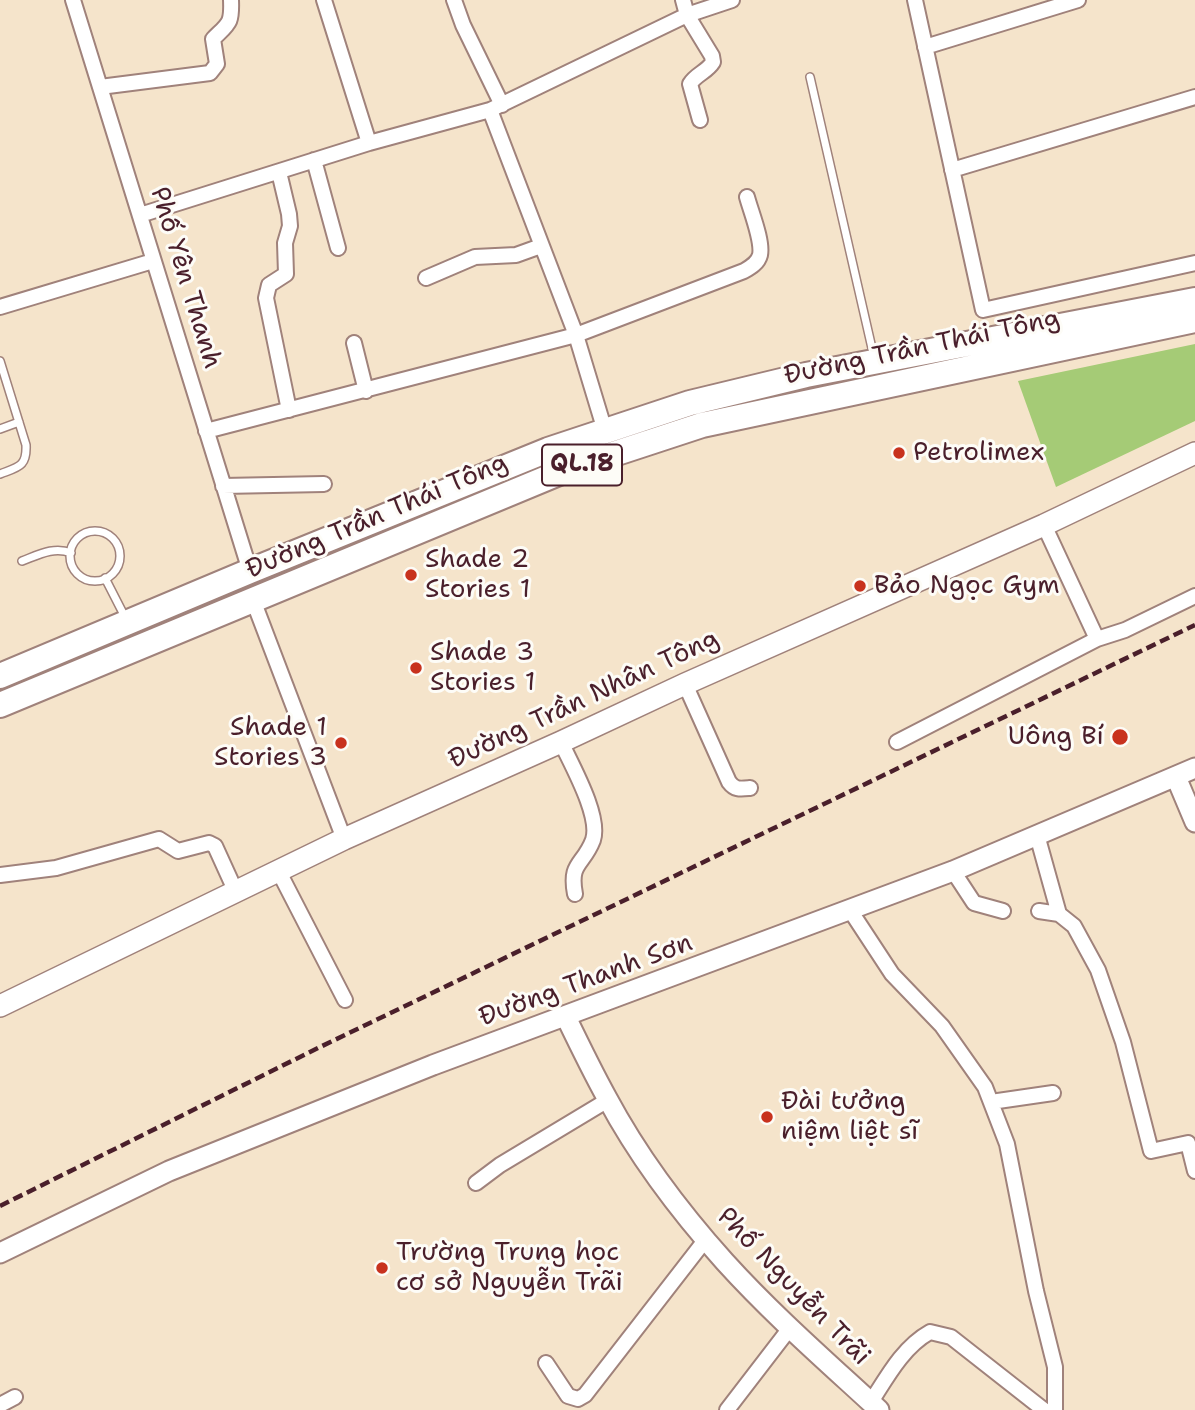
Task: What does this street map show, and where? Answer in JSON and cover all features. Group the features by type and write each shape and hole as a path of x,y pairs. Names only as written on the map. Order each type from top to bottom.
{"highway":[{"name":"Đường Trần Thái Tông","path":"0,676 548,450 690,402 806,374 1195,300"},
{"name":"Đường Trần Thái Tông","path":"0,705 571,468 702,425 1195,320"},
{"path":"440,495 450,518"}],"main road":[{"name":"Đường Trần Nhân Tông","path":"0,1006 344,839 1044,525 1195,453"}],"street":[{"name":"Phố Yên Thanh","path":"73,0 250,571"},
{"path":"100,87 210,72 217,64 213,39 228,26 232,18 231,0"},
{"path":"324,0 369,143"},
{"path":"454,0 496,107 541,246 576,335 605,431"},
{"path":"683,0 687,15 713,62 690,84 700,120"},
{"path":"139,215 369,143 496,107 687,15 732,0"},
{"path":"915,0 983,310 1195,262"},
{"path":"925,47 1078,0"},
{"path":"952,170 1195,97"},
{"path":"314,160 338,248"},
{"path":"279,172 289,214 290,226 285,243 287,265 286,274 269,285 266,298 289,410"},
{"path":"206,431 576,335 744,271 760,257 760,244 747,197"},
{"path":"426,278 475,257 516,255 541,246"},
{"path":"0,307 153,261"},
{"path":"354,343 366,391"},
{"path":"223,486 324,484"},
{"path":"1044,525 1097,639"},
{"path":"897,742 1097,639 1125,630 1195,596"},
{"path":"253,600 344,839"},
{"path":"685,684 729,782 738,789 750,788"},
{"path":"561,742 595,825 593,839 573,871 575,894"},
{"name":"Đường Thanh Sơn","path":"0,1253 169,1171 421,1070 953,871 1195,768"},
{"path":"1176,777 1195,822"},
{"path":"1037,835 1059,914"},
{"path":"0,875 57,868 159,839 178,851 209,844 215,846 235,890"},
{"path":"278,870 345,1000"},
{"path":"953,871 974,903 1003,911"},
{"path":"850,910 892,974 942,1026 985,1087 1007,1144 1036,1291 1055,1367 1055,1410"},
{"path":"1039,911 1059,914 1074,926 1098,970 1123,1042 1151,1151 1188,1143 1195,1171"},
{"name":"Phố Nguyễn Trãi","path":"566,1017 608,1100 654,1171 706,1238 790,1328 875,1406"},
{"path":"991,1102 1054,1093"},
{"path":"476,1183 500,1165 608,1100"},
{"path":"546,1363 568,1396 578,1399 585,1395 706,1238"},
{"path":"727,1410 790,1328"},
{"path":"875,1406 894,1366 919,1338 930,1332 951,1337 1044,1410"},
{"path":"0,1405 15,1397"}],"lane":[{"path":"810,77 875,362"},
{"path":"0,361 26,445 26,457 20,467 0,474"},
{"path":"0,429 19,422"},
{"path":"102,531 118,545 120,559 115,571 106,578 96,581 82,577 73,567 71,553 76,540 88,532 102,531"},
{"path":"22,561 61,549 71,553"},
{"path":"106,578 128,622"}],"green space":[{"path":"1195,344 1195,421 1056,487 1018,381"}],"railway":[{"path":"0,1206 318,1048 1195,625"}],"place":[{"name":"Petrolimex","path":"899,453"},
{"name":"Shade 2 Stories 1","path":"411,575"},
{"name":"Bảo Ngọc Gym","path":"860,586"},
{"name":"Shade 3 Stories 1","path":"416,668"},
{"name":"Uông Bí","path":"1120,737"},
{"name":"Shade 1 Stories 3","path":"341,743"},
{"name":"Đài tưởng niệm liệt sĩ","path":"767,1117"},
{"name":"Trường Trung học cơ sở Nguyễn Trãi","path":"382,1268"}]}
